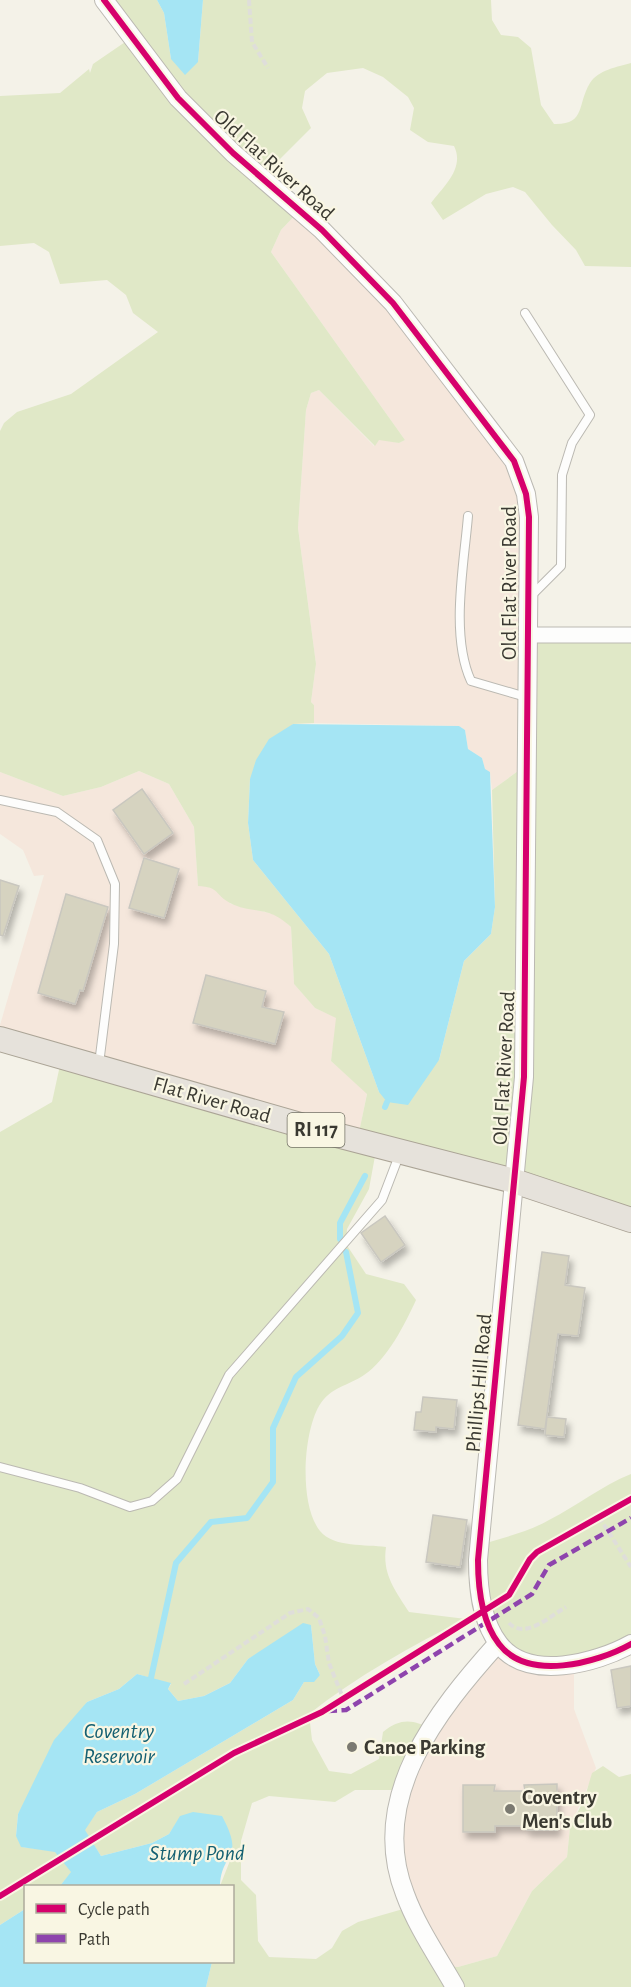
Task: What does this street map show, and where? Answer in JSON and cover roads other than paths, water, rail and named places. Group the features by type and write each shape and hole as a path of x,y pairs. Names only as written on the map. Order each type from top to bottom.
{"main road":[{"name":"Flat River Road","path":"0,1039 400,1152 514,1181 631,1220"}],"street":[{"name":"Old Flat River Road","path":"104,0 178,98 233,153 322,230 393,303 514,461 526,494 529,517 524,1077 514,1181"},
{"path":"527,635 631,635"},
{"name":"Phillips Hill Road","path":"498,1643 484,1611 478,1587 478,1560 514,1181"},
{"path":"455,1987 405,1896 395,1860 394,1816 408,1774 440,1713 498,1643 513,1656 550,1666 592,1661 631,1644"}],"lane":[{"path":"525,313 590,415 572,443 562,475 561,566 528,599"},
{"path":"468,516 461,603 463,663 471,681 526,697"},
{"path":"0,800 57,812 97,840 115,884 114,944 99,1068"},
{"path":"0,1467 80,1488 130,1507 152,1501 177,1479 229,1375 382,1200 400,1152"}],"water":[{"path":"157,0 203,0 198,62 185,75 171,59 164,13"},
{"path":"293,724 459,726 465,730 468,749 482,758 485,769 490,772 495,907 491,934 464,961 439,1060 408,1105 387,1102 379,1092 329,954 253,860 248,823 250,779 256,760 269,739"},
{"name":"Coventry Reservoir","path":"303,1623 311,1625 315,1664 320,1675 314,1682 304,1682 293,1700 135,1794 97,1812 85,1830 101,1856 152,1843 169,1834 180,1816 193,1812 222,1816 229,1830 232,1849 221,1875 220,1885 61,1885 71,1872 55,1852 21,1847 16,1836 18,1814 54,1740 87,1702 119,1689 137,1674 171,1683 168,1689 178,1701 204,1696 230,1683 248,1659"},
{"path":"24,1910 24,1963 212,1963 206,1987 0,1987 0,1925"}],"waterway":[{"path":"385,1107 387,1102"},
{"path":"340,1239 340,1223 365,1176"},
{"path":"151,1678 176,1563 211,1522 247,1518 273,1482 273,1428 296,1377 342,1336 358,1313 346,1252"}],"place":[{"name":"Canoe Parking","path":"352,1747"},
{"name":"Coventry Men's Club","path":"510,1809"}],"water label":[{"name":"Stump Pond","path":"197,1853"}]}
